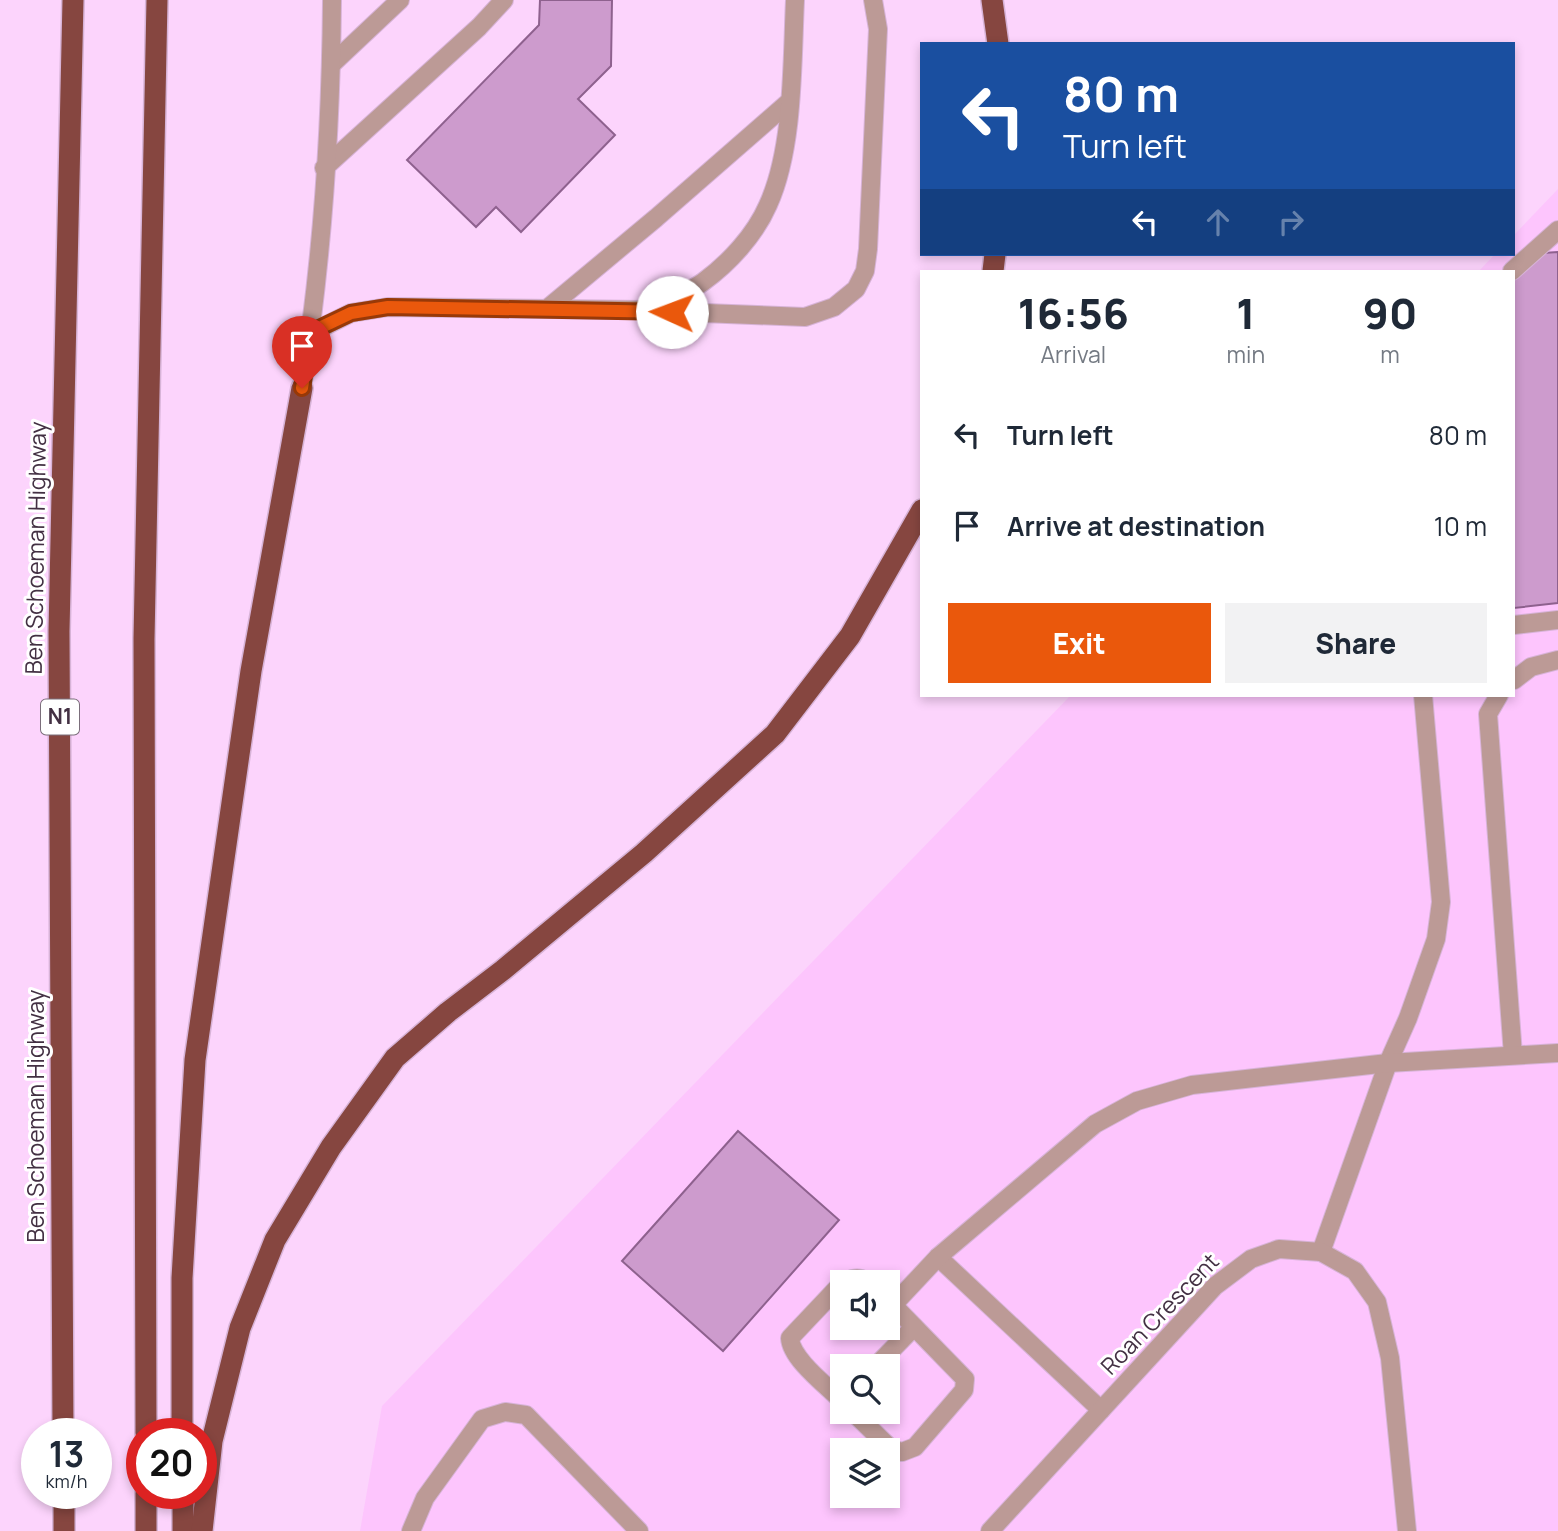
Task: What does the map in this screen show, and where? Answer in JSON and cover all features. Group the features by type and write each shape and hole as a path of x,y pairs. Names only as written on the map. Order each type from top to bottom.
{"highway":[{"path":"68,0 72,38"},
{"name":"Ben Schoeman Highway","path":"63,1418 60,631 73,0"},
{"path":"146,1418 144,639 157,0"},
{"path":"992,0 998,42"},
{"path":"182,1418 182,1278 195,1060 251,671 302,388"},
{"path":"202,1531 212,1441 240,1328 275,1240 331,1147 395,1058 644,853 775,734 850,636 920,514"},
{"path":"64,1509 64,1531"},
{"path":"146,1509 146,1531"},
{"path":"183,1509 183,1531"}],"street":[{"path":"302,388 311,332 324,168 332,64 332,0"},
{"path":"332,64 400,0"},
{"path":"324,168 479,27 504,0"},
{"path":"646,310 677,297 725,264 749,236 768,206 781,164 790,101 795,0"},
{"path":"311,332 351,313 388,307 646,310 805,317 834,307 856,289 865,271 868,249 878,29 873,0"},
{"path":"548,308 790,101"},
{"path":"1513,270 1558,230"},
{"path":"1515,625 1558,620"},
{"path":"1515,679 1531,667 1558,660"},
{"path":"1321,1252 1388,1063 1408,1018 1436,939 1441,902 1423,697"},
{"path":"1498,697 1488,714 1513,1055"},
{"path":"900,1293 938,1257 1095,1124 1137,1101 1192,1085 1388,1063 1558,1053"},
{"name":"Roan Crescent","path":"990,1531 1215,1286 1251,1259 1279,1249 1321,1252 1355,1271 1377,1302 1390,1358 1408,1531"},
{"path":"938,1257 1101,1410"},
{"path":"830,1296 790,1338 791,1347 797,1357 830,1389"},
{"path":"865,1424 891,1449 902,1452 915,1447 964,1390 964,1379 900,1313"},
{"path":"888,1354 914,1327"},
{"path":"411,1531 425,1497 482,1419 505,1412 526,1415 639,1531"}],"shaded area":[{"path":"1558,189 1558,1531 360,1531 382,1406 1069,697 1515,697 1515,270 1480,270 1493,256 1515,256 1515,234"}],"building":[{"path":"540,0 612,0 611,66 578,99 615,135 521,232 496,207 476,227 407,160 539,25"},
{"path":"1558,252 1558,603 1515,608 1515,279 1543,253"},
{"path":"738,1131 839,1220 723,1351 622,1261"}],"route":[{"path":"302,388 311,332 351,313 388,307 672,312"}]}
